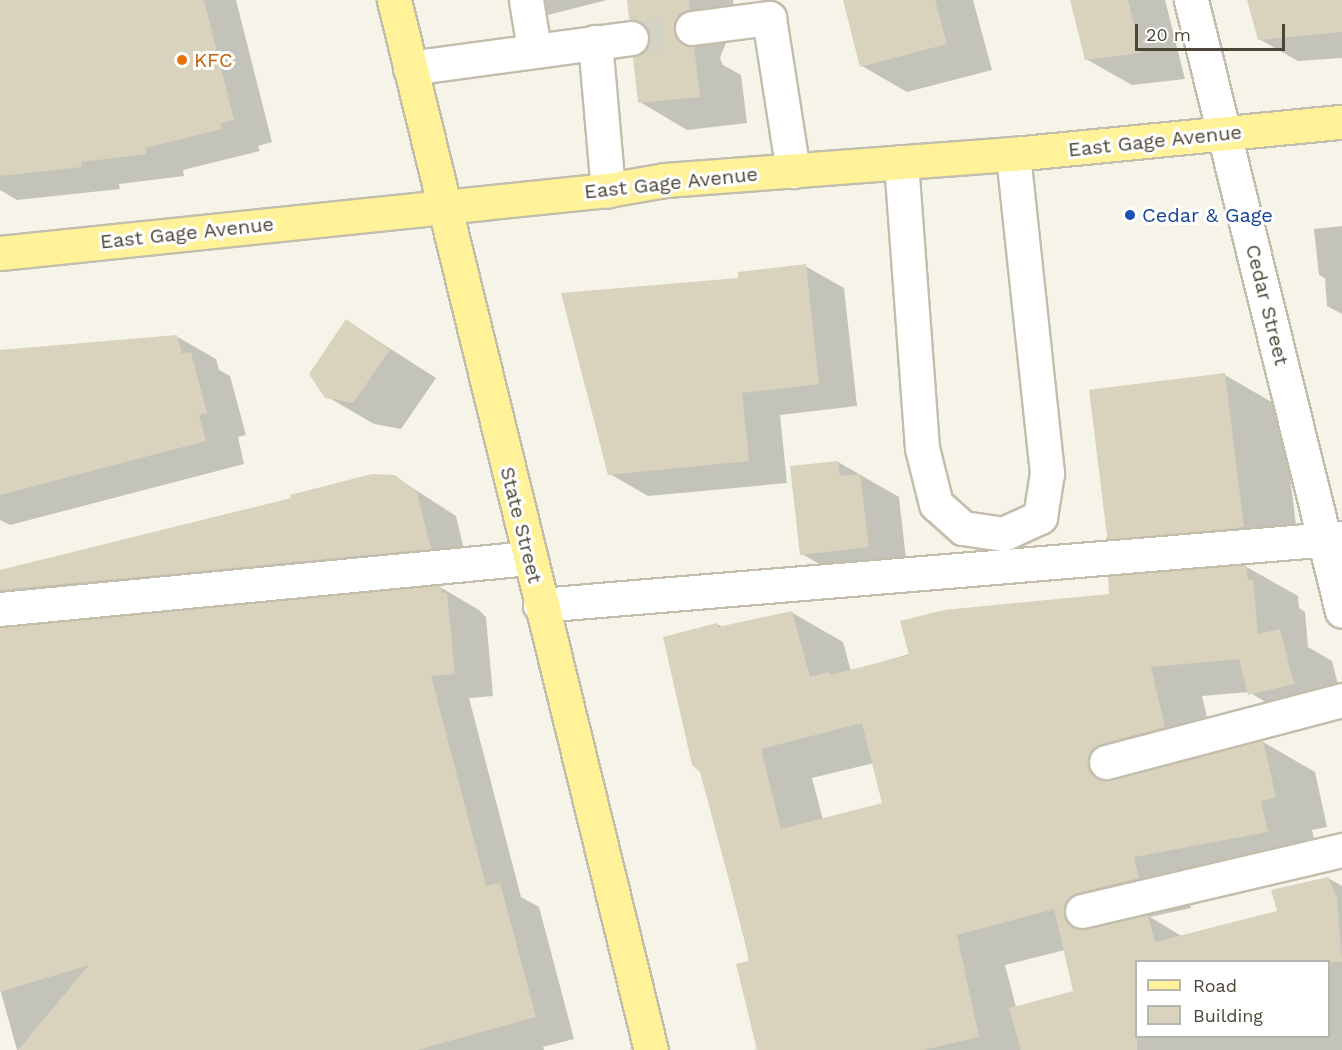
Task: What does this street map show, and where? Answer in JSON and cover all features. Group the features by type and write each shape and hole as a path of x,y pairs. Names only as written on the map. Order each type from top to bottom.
{"main road":[{"name":"State Street","path":"394,0 540,605 651,1050"},
{"name":"East Gage Avenue","path":"0,253 608,190 665,180 1013,154 1342,122"}],"street":[{"path":"526,0 534,49"},
{"name":"Cedar Street","path":"1191,0 1333,539 1342,610"},
{"path":"692,28 769,18 793,171"},
{"path":"410,68 534,49 631,38"},
{"path":"595,42 608,190"},
{"path":"902,162 922,448 936,504 963,528 1003,534 1040,517 1047,473 1013,154"},
{"path":"540,605 1333,539"},
{"path":"0,609 529,558"},
{"path":"1106,762 1342,700"},
{"path":"1082,911 1342,850"}],"building":[{"path":"0,0 204,0 234,120 220,124 222,129 145,148 146,154 81,162 82,167 0,176"},
{"path":"627,0 689,0 690,9 680,14 673,30 678,40 694,47 700,97 638,103 633,57 643,52 650,36 645,26 629,19"},
{"path":"843,0 935,0 947,44 860,67"},
{"path":"1070,0 1128,0 1141,53 1085,60"},
{"path":"1247,0 1342,0 1342,32 1258,40"},
{"path":"806,264 819,384 742,393 749,461 608,475 561,293 738,278 738,272"},
{"path":"346,319 390,350 353,403 325,398 309,374"},
{"path":"177,335 182,354 191,352 207,413 199,415 206,441 0,495 0,350"},
{"path":"1225,373 1244,527 1108,544 1089,390"},
{"path":"838,461 840,476 860,474 869,547 800,555 790,466"},
{"path":"372,474 395,475 417,492 431,549 0,590 0,570 291,498 290,495"},
{"path":"1246,565 1248,580 1253,580 1258,634 1280,629 1294,684 1248,695 1239,659 1151,667 1165,727 1101,744 1088,757 1088,766 1093,776 1111,780 1263,740 1276,797 1261,801 1268,832 1134,857 1139,878 1077,893 1064,905 1064,916 1069,924 1086,929 1148,915 1155,942 1277,911 1271,890 1328,877 1337,898 1342,962 1330,962 1330,960 1135,960 1137,1050 1021,1050 1009,1008 1073,991 1054,909 957,935 979,1037 924,1050 757,1050 736,964 748,961 747,948 700,772 692,765 663,637 717,623 718,627 792,611 810,677 829,672 830,675 909,655 900,621 944,610 1109,594 1108,576","holes":["862,723 882,803 781,829 761,749"]},
{"path":"440,585 442,593 447,593 455,674 431,676 486,886 500,883 536,1017 417,1050 18,1050 89,965 0,992 0,627"}],"tunnel":[{"path":"631,38 692,28"}],"place":[{"name":"KFC","path":"182,60"},
{"name":"Cedar & Gage","path":"1130,215"}]}
